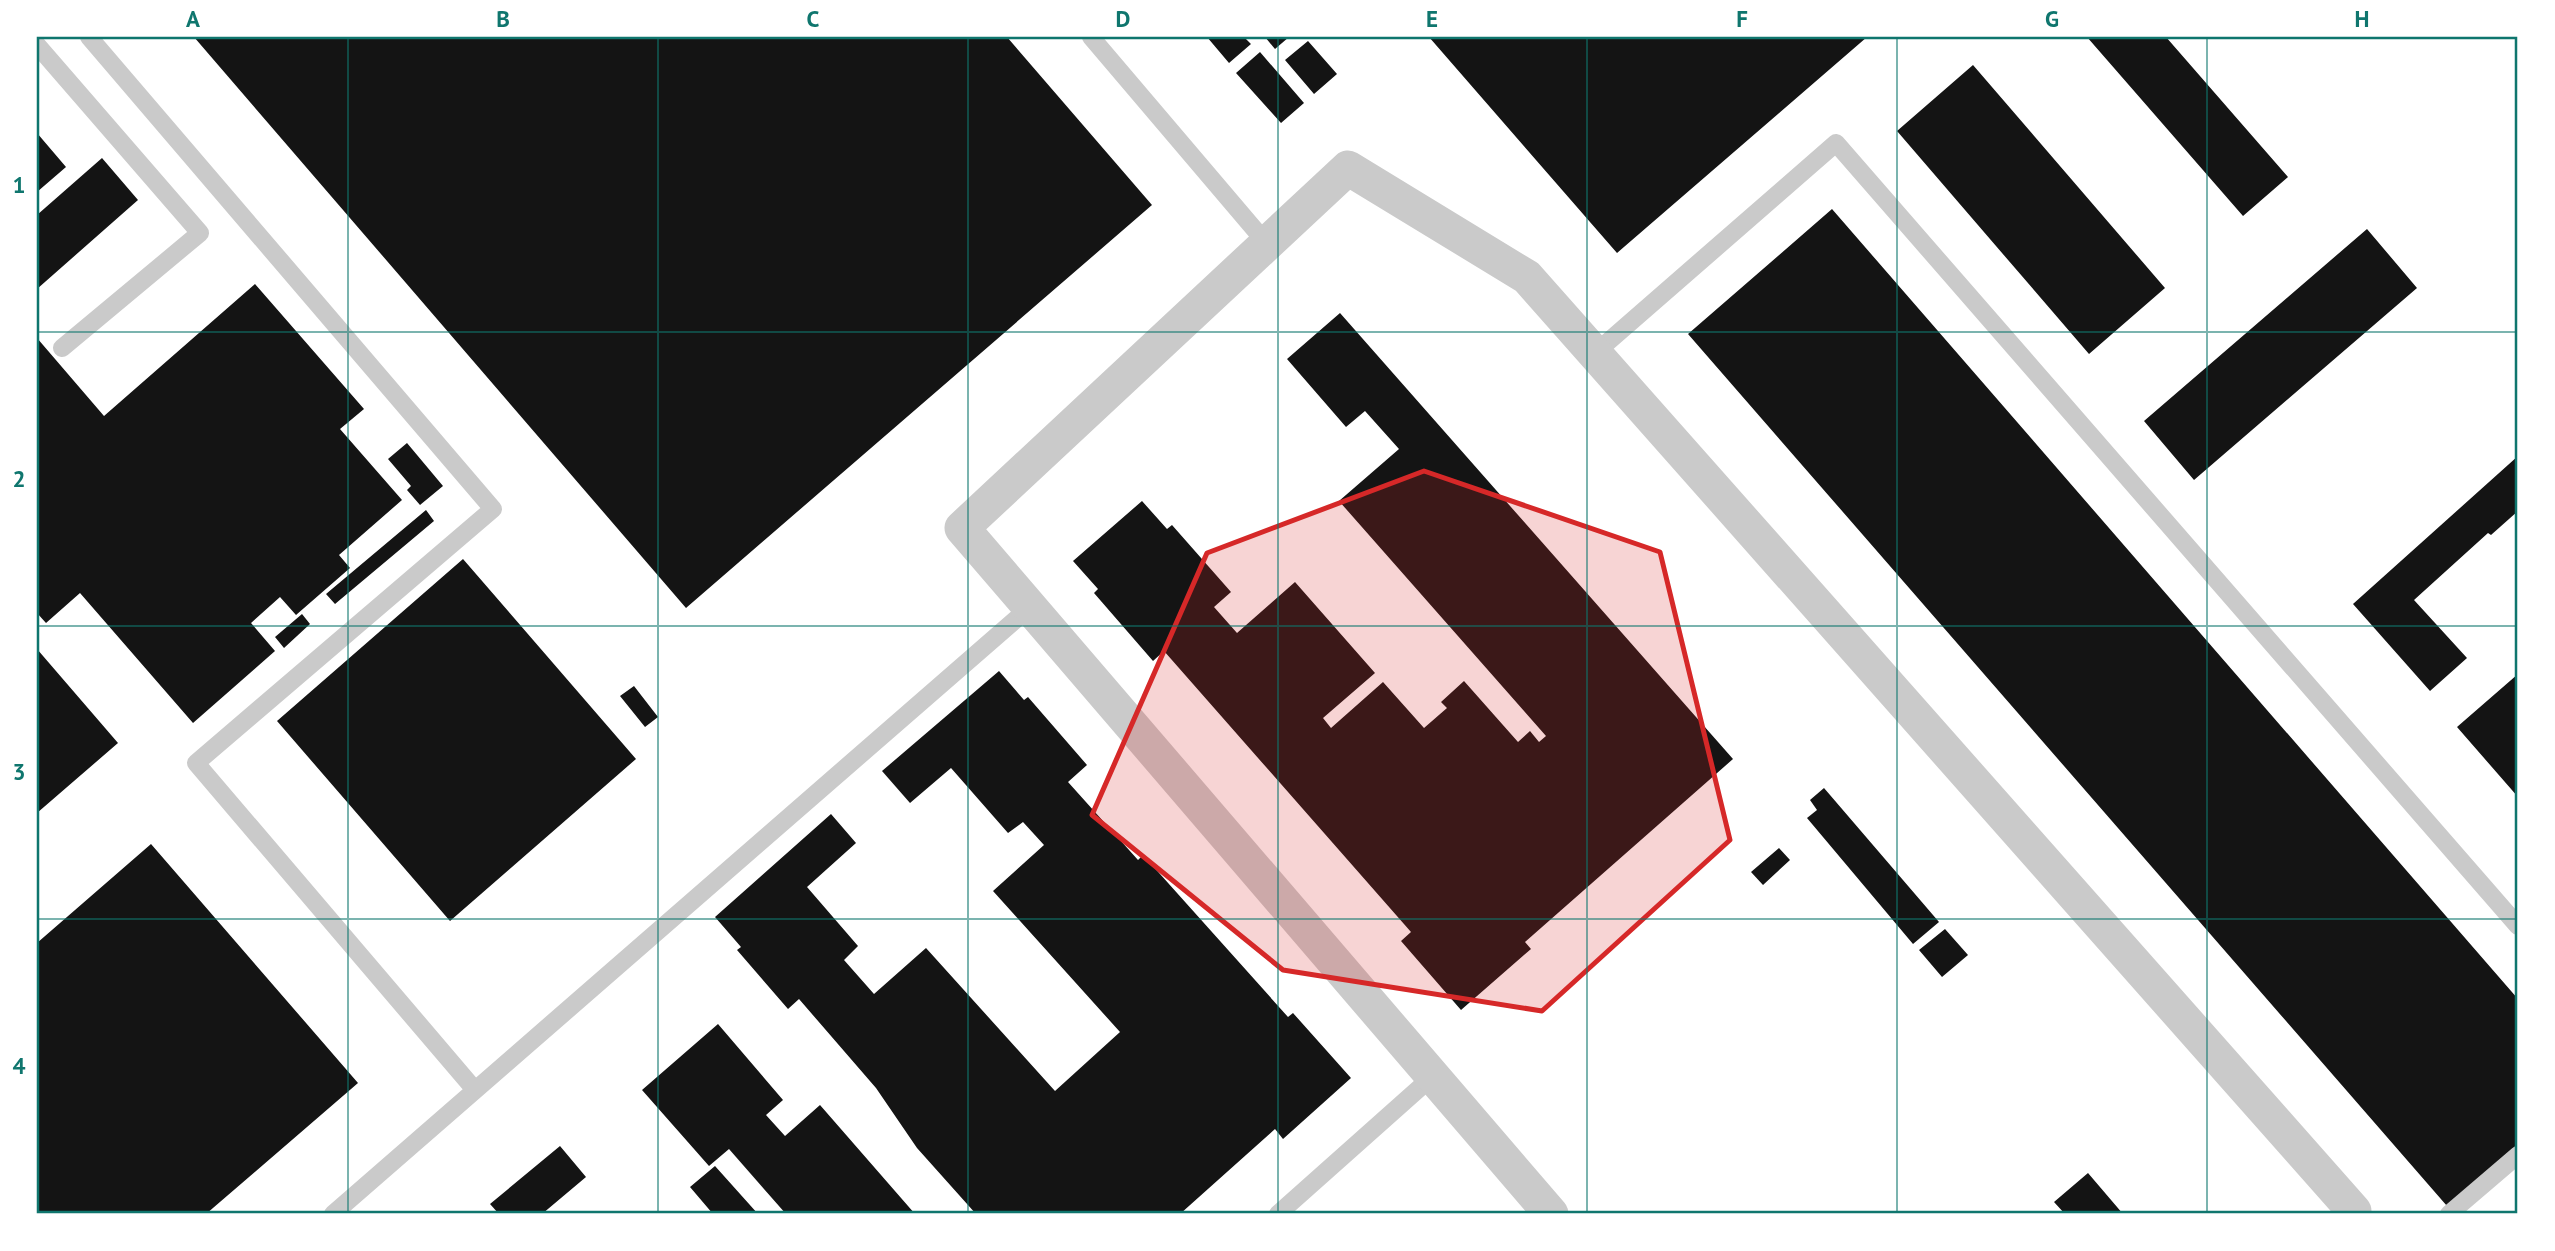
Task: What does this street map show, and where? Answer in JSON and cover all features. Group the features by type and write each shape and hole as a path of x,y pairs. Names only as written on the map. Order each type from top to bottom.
{"street":[{"path":"1551,1214 962,528 1348,168 1527,277 2354,1211"}],"lane":[{"path":"89,37 493,509 196,764 475,1090"},
{"path":"1091,37 1267,244"},
{"path":"37,45 200,233 62,348"},
{"path":"1594,354 1836,144 2518,926"},
{"path":"332,1214 1030,607"},
{"path":"1278,1214 1433,1076"},
{"path":"2449,1214 2518,1155"}],"highlighted area":[{"path":"1424,471 1660,552 1730,840 1542,1011 1283,970 1092,815 1207,553"}],"building":[{"path":"194,37 1007,37 1152,205 686,608"},
{"path":"1207,37 1244,37 1251,44 1229,63"},
{"path":"1265,37 1289,37 1275,49"},
{"path":"1429,37 1867,37 1617,253"},
{"path":"2087,37 2166,37 2288,177 2243,216"},
{"path":"1308,41 1337,74 1314,94 1285,60"},
{"path":"1260,52 1304,103 1281,123 1236,73"},
{"path":"1973,65 2165,288 2089,354 1897,131"},
{"path":"37,133 66,167 37,192"},
{"path":"102,158 138,200 37,289 37,215"},
{"path":"1832,209 2518,999 2518,1144 2447,1206 1688,334"},
{"path":"2367,229 2417,288 2194,480 2144,421"},
{"path":"255,284 364,409 340,429 402,500 339,555 350,568 296,615 280,597 251,623 275,651 193,723 80,593 46,623 37,613 37,338 104,416"},
{"path":"1340,313 1733,759 1525,942 1531,949 1461,1010 1401,941 1411,932 1164,651 1153,661 1094,593 1098,589 1073,561 1142,501 1167,529 1172,525 1231,592 1214,607 1237,633 1295,582 1375,673 1323,718 1331,728 1383,682 1424,728 1447,708 1441,702 1464,681 1518,742 1530,731 1539,742 1546,736 1339,501 1399,449 1365,411 1346,427 1287,359"},
{"path":"407,443 443,486 420,505 407,490 411,486 388,459"},
{"path":"2518,456 2518,511 2491,535 2488,533 2414,600 2467,658 2430,691 2353,604"},
{"path":"426,510 434,521 335,604 326,594"},
{"path":"463,559 636,759 450,921 277,721"},
{"path":"302,614 310,624 284,648 275,637"},
{"path":"37,649 118,743 37,813"},
{"path":"999,671 1024,700 1028,697 1087,765 1068,782 1138,860 1143,855 1288,1017 1293,1013 1351,1078 1283,1139 1275,1129 1180,1214 976,1214 917,1148 876,1088 799,999 788,1009 737,950 741,947 715,917 831,814 856,843 807,887 858,946 844,960 874,994 926,948 1055,1091 1120,1032 993,891 1044,845 1023,822 1008,833 951,768 910,803 882,771"},
{"path":"2518,674 2518,797 2457,727"},
{"path":"634,686 658,717 645,727 620,696"},
{"path":"1824,788 1939,922 1913,944 1807,818 1817,810 1810,800"},
{"path":"151,844 358,1083 206,1214 37,1214 37,943"},
{"path":"1779,848 1790,860 1763,885 1751,872"},
{"path":"1945,929 1968,955 1942,977 1919,950"},
{"path":"718,1024 783,1100 766,1115 785,1136 820,1105 915,1214 786,1214 729,1149 709,1166 642,1090"},
{"path":"560,1146 586,1177 542,1214 499,1214 490,1204"},
{"path":"715,1166 758,1214 713,1214 690,1187"},
{"path":"2088,1173 2123,1214 2065,1214 2054,1202"}]}
